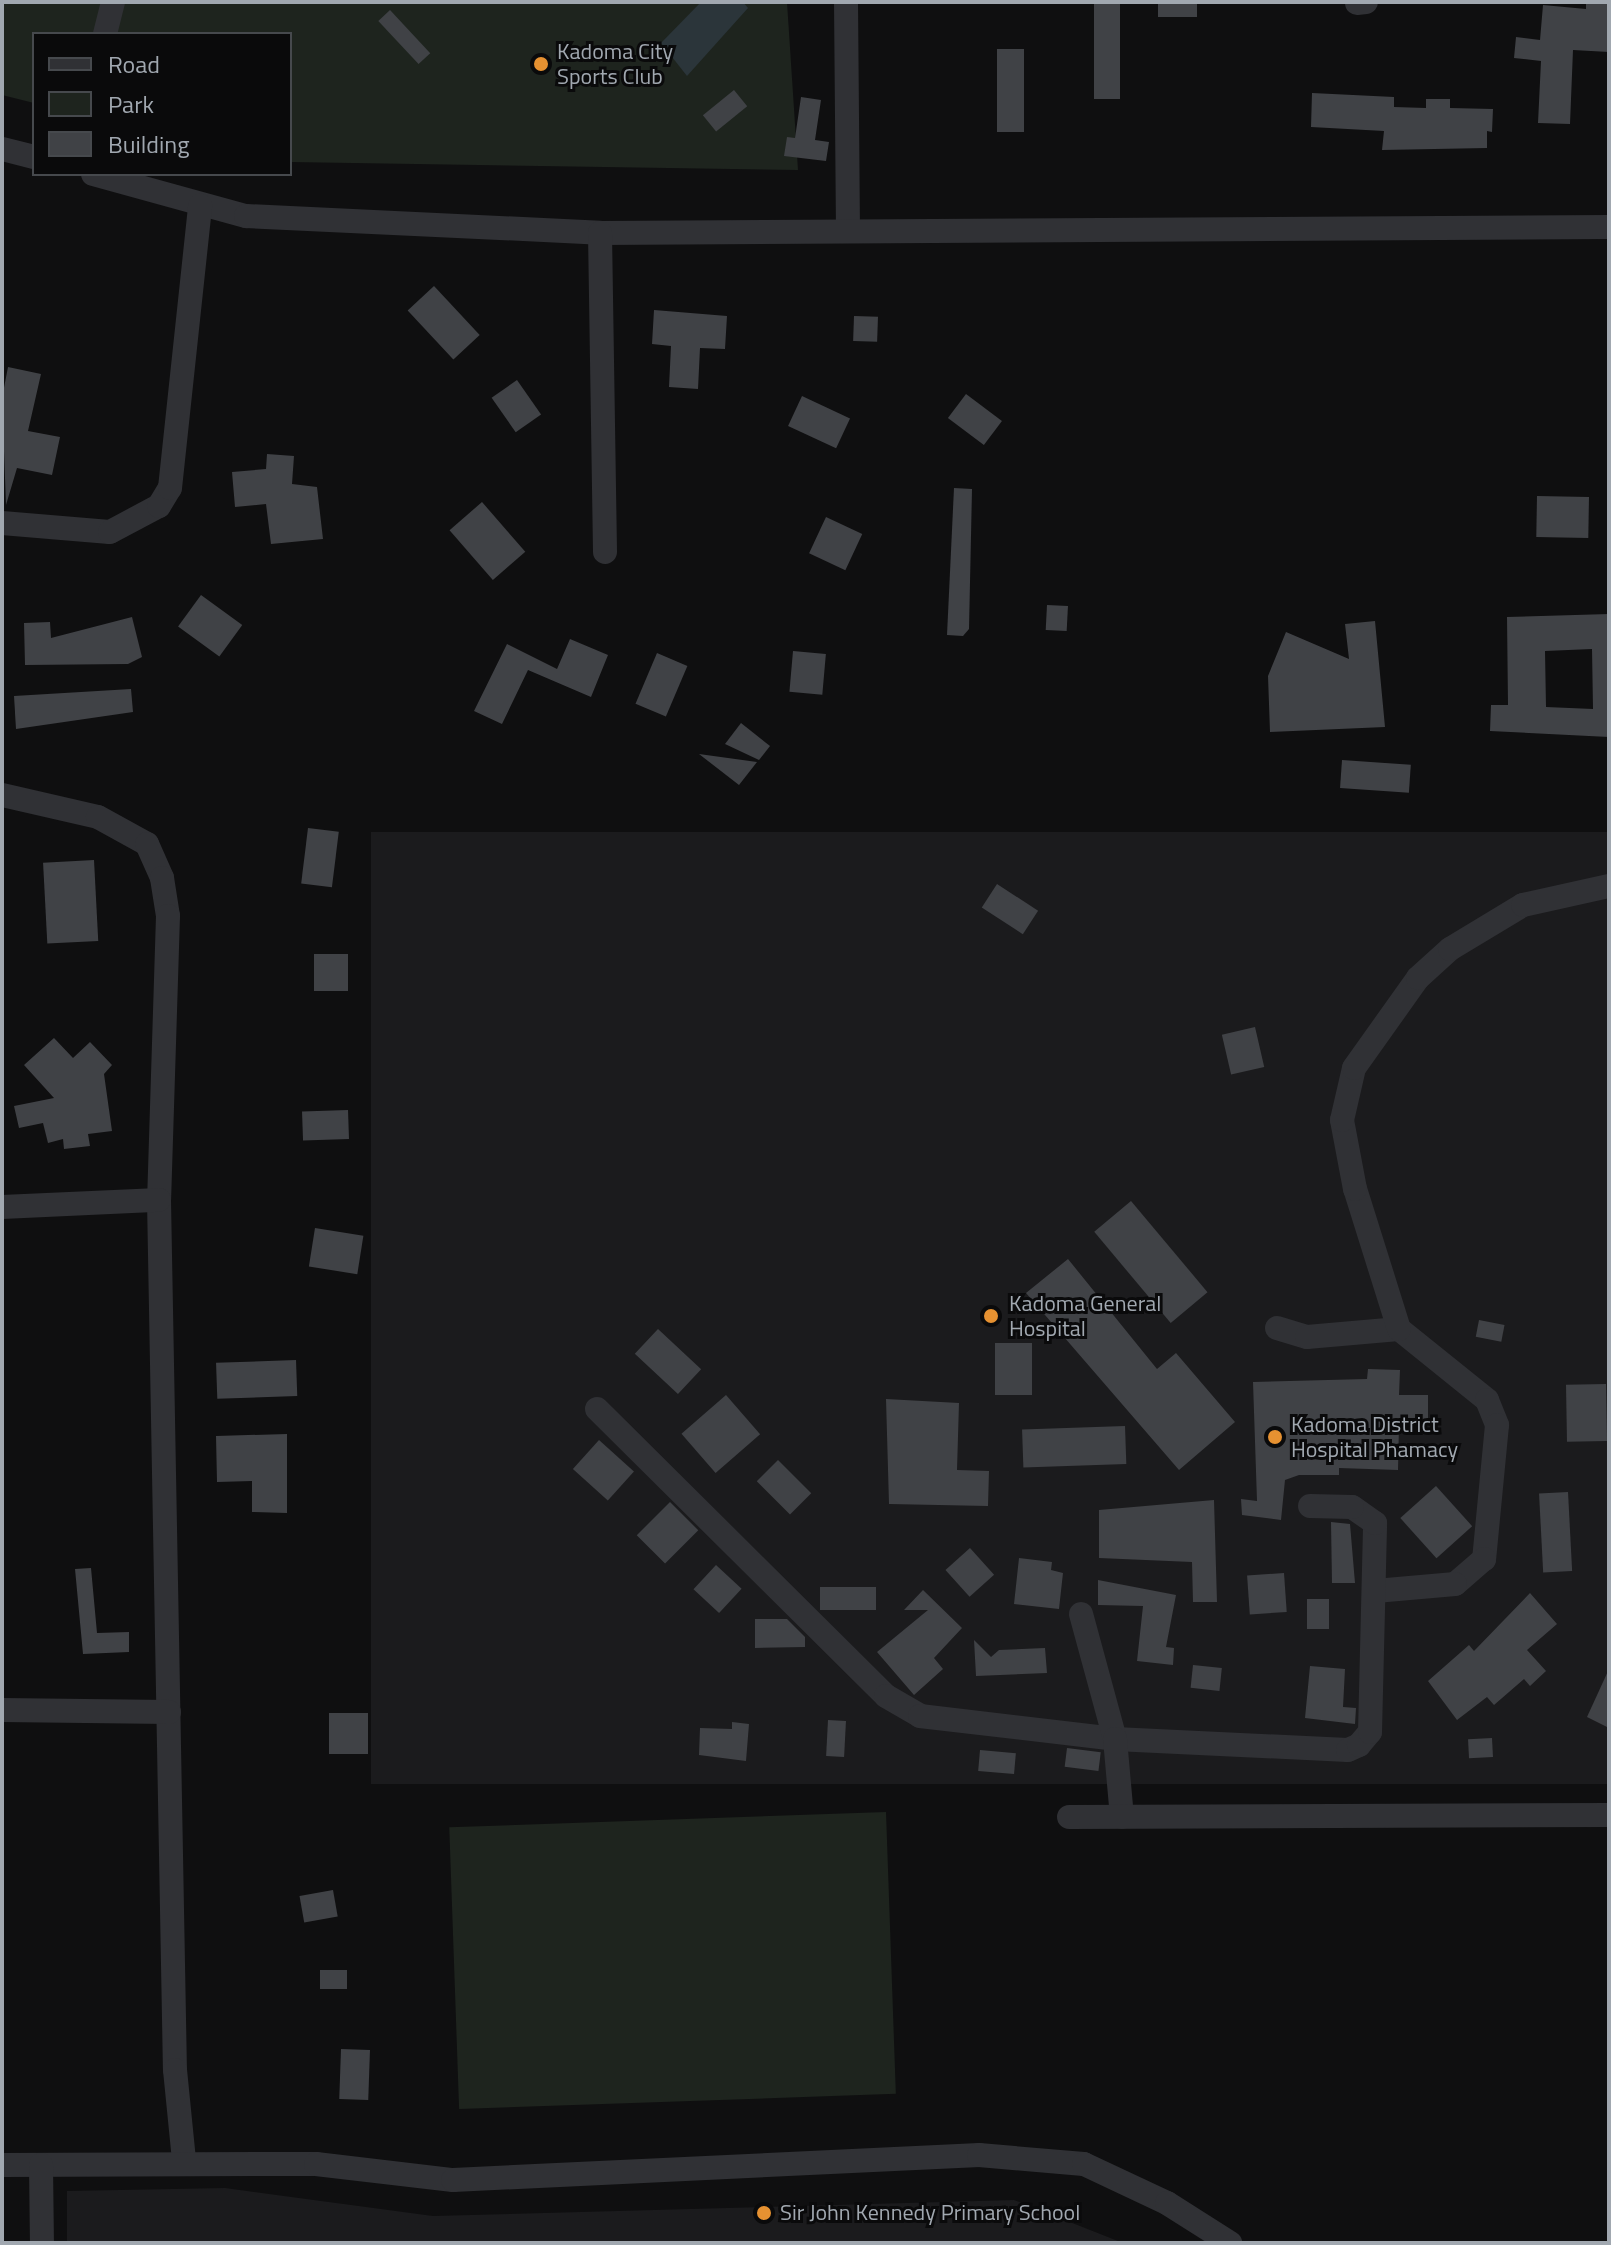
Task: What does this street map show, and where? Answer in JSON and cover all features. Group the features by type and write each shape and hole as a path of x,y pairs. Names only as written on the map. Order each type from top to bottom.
{"street":[{"path":"106,32 113,2"},
{"path":"846,2 848,231"},
{"path":"2,149 32,156"},
{"path":"100,176 200,206 297,220 600,233 1609,227"},
{"path":"2,523 110,532 159,506 170,488 200,206"},
{"path":"600,233 605,552"},
{"path":"2,795 98,817 147,844 162,878 168,916 159,1200 175,2070 184,2160"},
{"path":"1375,1591 1455,1584 1484,1559 1497,1425 1487,1400 1399,1329 1355,1189 1342,1120 1354,1068 1418,978 1450,949 1523,905 1609,886"},
{"path":"2,1207 159,1200"},
{"path":"1277,1328 1307,1337 1399,1329"},
{"path":"597,1409 886,1696 920,1716 1115,1739 1348,1750 1359,1745 1370,1732 1375,1523 1352,1507 1310,1506"},
{"path":"1081,1614 1115,1739 1122,1817"},
{"path":"2,1710 169,1712"},
{"path":"1069,1817 1609,1815"},
{"path":"2,2165 184,2160 316,2164 453,2180 979,2155 1084,2164 1167,2203 1230,2243"},
{"path":"41,2165 42,2243"}],"shaded area":[{"path":"701,2 743,2 748,8 687,76 661,43"},
{"name":"Kadoma General Hospital","path":"371,832 1609,832 1609,1784 371,1784"},
{"name":"Sir John Kennedy Primary School","path":"225,2188 433,2216 1014,2200 1123,2243 67,2243 67,2191"}],"green space":[{"name":"Kadoma City Sports Club","path":"2,2 787,2 798,170 292,162 292,32 32,32 32,102 2,95"},
{"path":"886,1812 896,2094 459,2109 449,1827"}],"building":[{"path":"1094,2 1120,2 1120,99 1094,99"},
{"path":"1158,2 1197,2 1197,17 1158,17"},
{"path":"1586,2 1609,2 1609,52 1573,50 1570,124 1538,123 1541,61 1514,58 1516,37 1540,40 1543,5 1586,9"},
{"path":"390,10 430,53 419,64 378,21"},
{"path":"997,49 1024,49 1024,132 997,132"},
{"path":"734,90 747,106 716,131 703,115"},
{"path":"1312,93 1394,97 1394,107 1426,108 1426,99 1450,99 1450,108 1493,109 1492,132 1487,131 1487,148 1382,150 1384,131 1311,127"},
{"path":"801,97 821,100 815,140 829,142 826,161 784,156 787,137 795,138"},
{"path":"434,286 480,335 453,360 408,311"},
{"path":"654,310 727,316 725,349 700,348 698,389 669,387 671,346 652,344"},
{"path":"854,316 878,317 877,342 853,341"},
{"path":"8,367 41,374 28,431 60,437 52,475 17,468 6,505 2,398"},
{"path":"517,380 541,414 516,432 492,398"},
{"path":"966,394 1002,421 984,445 948,418"},
{"path":"802,396 850,418 836,448 788,426"},
{"path":"267,454 294,456 292,484 317,487 323,539 271,544 266,504 235,507 232,472 266,469"},
{"path":"954,488 972,489 969,629 963,636 947,635"},
{"path":"1537,496 1589,497 1588,538 1536,537"},
{"path":"482,502 525,552 493,580 450,530"},
{"path":"826,517 862,534 845,570 809,553"},
{"path":"201,595 242,625 219,657 178,627"},
{"path":"1047,605 1068,606 1067,631 1046,630"},
{"path":"1609,614 1609,737 1490,731 1491,705 1508,705 1507,617","holes":["1592,649 1593,709 1546,707 1545,651"]},
{"path":"132,617 142,657 128,664 25,665 24,623 50,622 51,638"},
{"path":"1375,621 1385,727 1270,732 1268,676 1286,632 1349,659 1345,624"},
{"path":"570,639 608,655 591,697 528,670 502,724 474,711 507,644 557,669"},
{"path":"793,651 826,654 822,695 789,692"},
{"path":"657,653 687,666 666,717 636,704"},
{"path":"131,689 133,712 16,729 14,696"},
{"path":"741,723 770,746 759,760 725,744"},
{"path":"699,754 757,762 739,785"},
{"path":"1342,760 1411,765 1409,793 1340,788"},
{"path":"308,828 339,832 332,887 301,884"},
{"path":"94,860 98,941 47,944 43,863"},
{"path":"997,884 1038,911 1023,934 982,907"},
{"path":"314,954 348,954 348,991 314,991"},
{"path":"1255,1027 1264,1067 1231,1075 1222,1035"},
{"path":"54,1038 73,1058 90,1042 112,1065 104,1074 112,1131 88,1134 90,1146 64,1149 63,1139 48,1143 43,1123 19,1128 14,1106 54,1098 24,1065"},
{"path":"348,1110 349,1139 303,1141 302,1112"},
{"path":"1131,1201 1207,1292 1171,1323 1094,1232"},
{"path":"315,1228 363,1236 357,1274 309,1267"},
{"path":"1068,1259 1157,1369 1176,1353 1235,1422 1179,1470 1026,1293"},
{"path":"1479,1320 1505,1325 1501,1342 1476,1337"},
{"path":"658,1329 701,1369 678,1394 635,1354"},
{"path":"995,1343 1032,1343 1032,1395 995,1395"},
{"path":"296,1360 297,1396 217,1399 216,1363"},
{"path":"1368,1369 1400,1370 1399,1395 1428,1395 1428,1425 1399,1425 1398,1470 1339,1468 1339,1475 1299,1475 1285,1480 1281,1520 1242,1515 1241,1499 1257,1501 1253,1382 1367,1379"},
{"path":"1606,1384 1607,1441 1567,1442 1566,1385"},
{"path":"726,1395 760,1434 716,1473 681,1434"},
{"path":"886,1399 959,1403 957,1470 989,1471 988,1506 889,1504"},
{"path":"1125,1426 1126,1464 1023,1468 1022,1430"},
{"path":"287,1434 287,1513 252,1512 252,1481 217,1482 216,1436"},
{"path":"599,1440 634,1471 608,1500 573,1469"},
{"path":"778,1460 811,1493 790,1514 757,1481"},
{"path":"1436,1486 1472,1526 1436,1558 1400,1518"},
{"path":"1568,1492 1572,1571 1543,1572 1539,1494"},
{"path":"1214,1500 1217,1602 1193,1602 1192,1562 1099,1558 1099,1510"},
{"path":"670,1502 698,1530 665,1564 637,1535"},
{"path":"1331,1522 1350,1524 1355,1583 1332,1583"},
{"path":"970,1548 994,1575 970,1597 945,1570"},
{"path":"1019,1558 1052,1562 1051,1570 1063,1573 1059,1609 1014,1604"},
{"path":"716,1565 742,1589 719,1613 693,1589"},
{"path":"91,1568 97,1633 129,1632 129,1652 83,1654 75,1569"},
{"path":"1284,1573 1287,1612 1250,1614 1247,1576"},
{"path":"1098,1580 1176,1595 1166,1647 1174,1648 1173,1665 1137,1661 1143,1606 1098,1605"},
{"path":"820,1587 876,1587 876,1610 820,1610"},
{"path":"923,1590 962,1628 934,1658 943,1669 914,1695 877,1652 928,1610 904,1610"},
{"path":"1530,1593 1557,1624 1527,1650 1546,1671 1530,1686 1524,1679 1494,1705 1487,1697 1457,1720 1428,1681 1469,1645 1474,1651"},
{"path":"1307,1599 1329,1599 1329,1629 1307,1629"},
{"path":"755,1619 787,1619 805,1637 805,1647 755,1648"},
{"path":"974,1640 991,1657 999,1650 1045,1648 1047,1673 976,1676"},
{"path":"1193,1665 1222,1668 1219,1691 1191,1688"},
{"path":"1310,1666 1345,1669 1343,1707 1356,1708 1355,1724 1305,1718"},
{"path":"1609,1669 1609,1728 1587,1717"},
{"path":"329,1713 368,1713 368,1754 329,1754"},
{"path":"828,1720 846,1721 844,1757 826,1756"},
{"path":"732,1722 749,1724 746,1761 699,1755 700,1728 732,1729"},
{"path":"1492,1738 1493,1757 1469,1758 1468,1739"},
{"path":"1067,1748 1101,1752 1098,1771 1065,1767"},
{"path":"980,1750 1016,1753 1014,1774 978,1771"},
{"path":"333,1890 338,1917 304,1922 300,1896"},
{"path":"320,1970 347,1970 347,1989 320,1989"},
{"path":"341,2049 370,2050 368,2100 339,2099"}],"place":[{"name":"Kadoma City Sports Club","path":"541,64"},
{"name":"Kadoma General Hospital","path":"991,1316"},
{"name":"Kadoma District Hospital Phamacy","path":"1275,1437"},
{"name":"Sir John Kennedy Primary School","path":"764,2213"}]}
